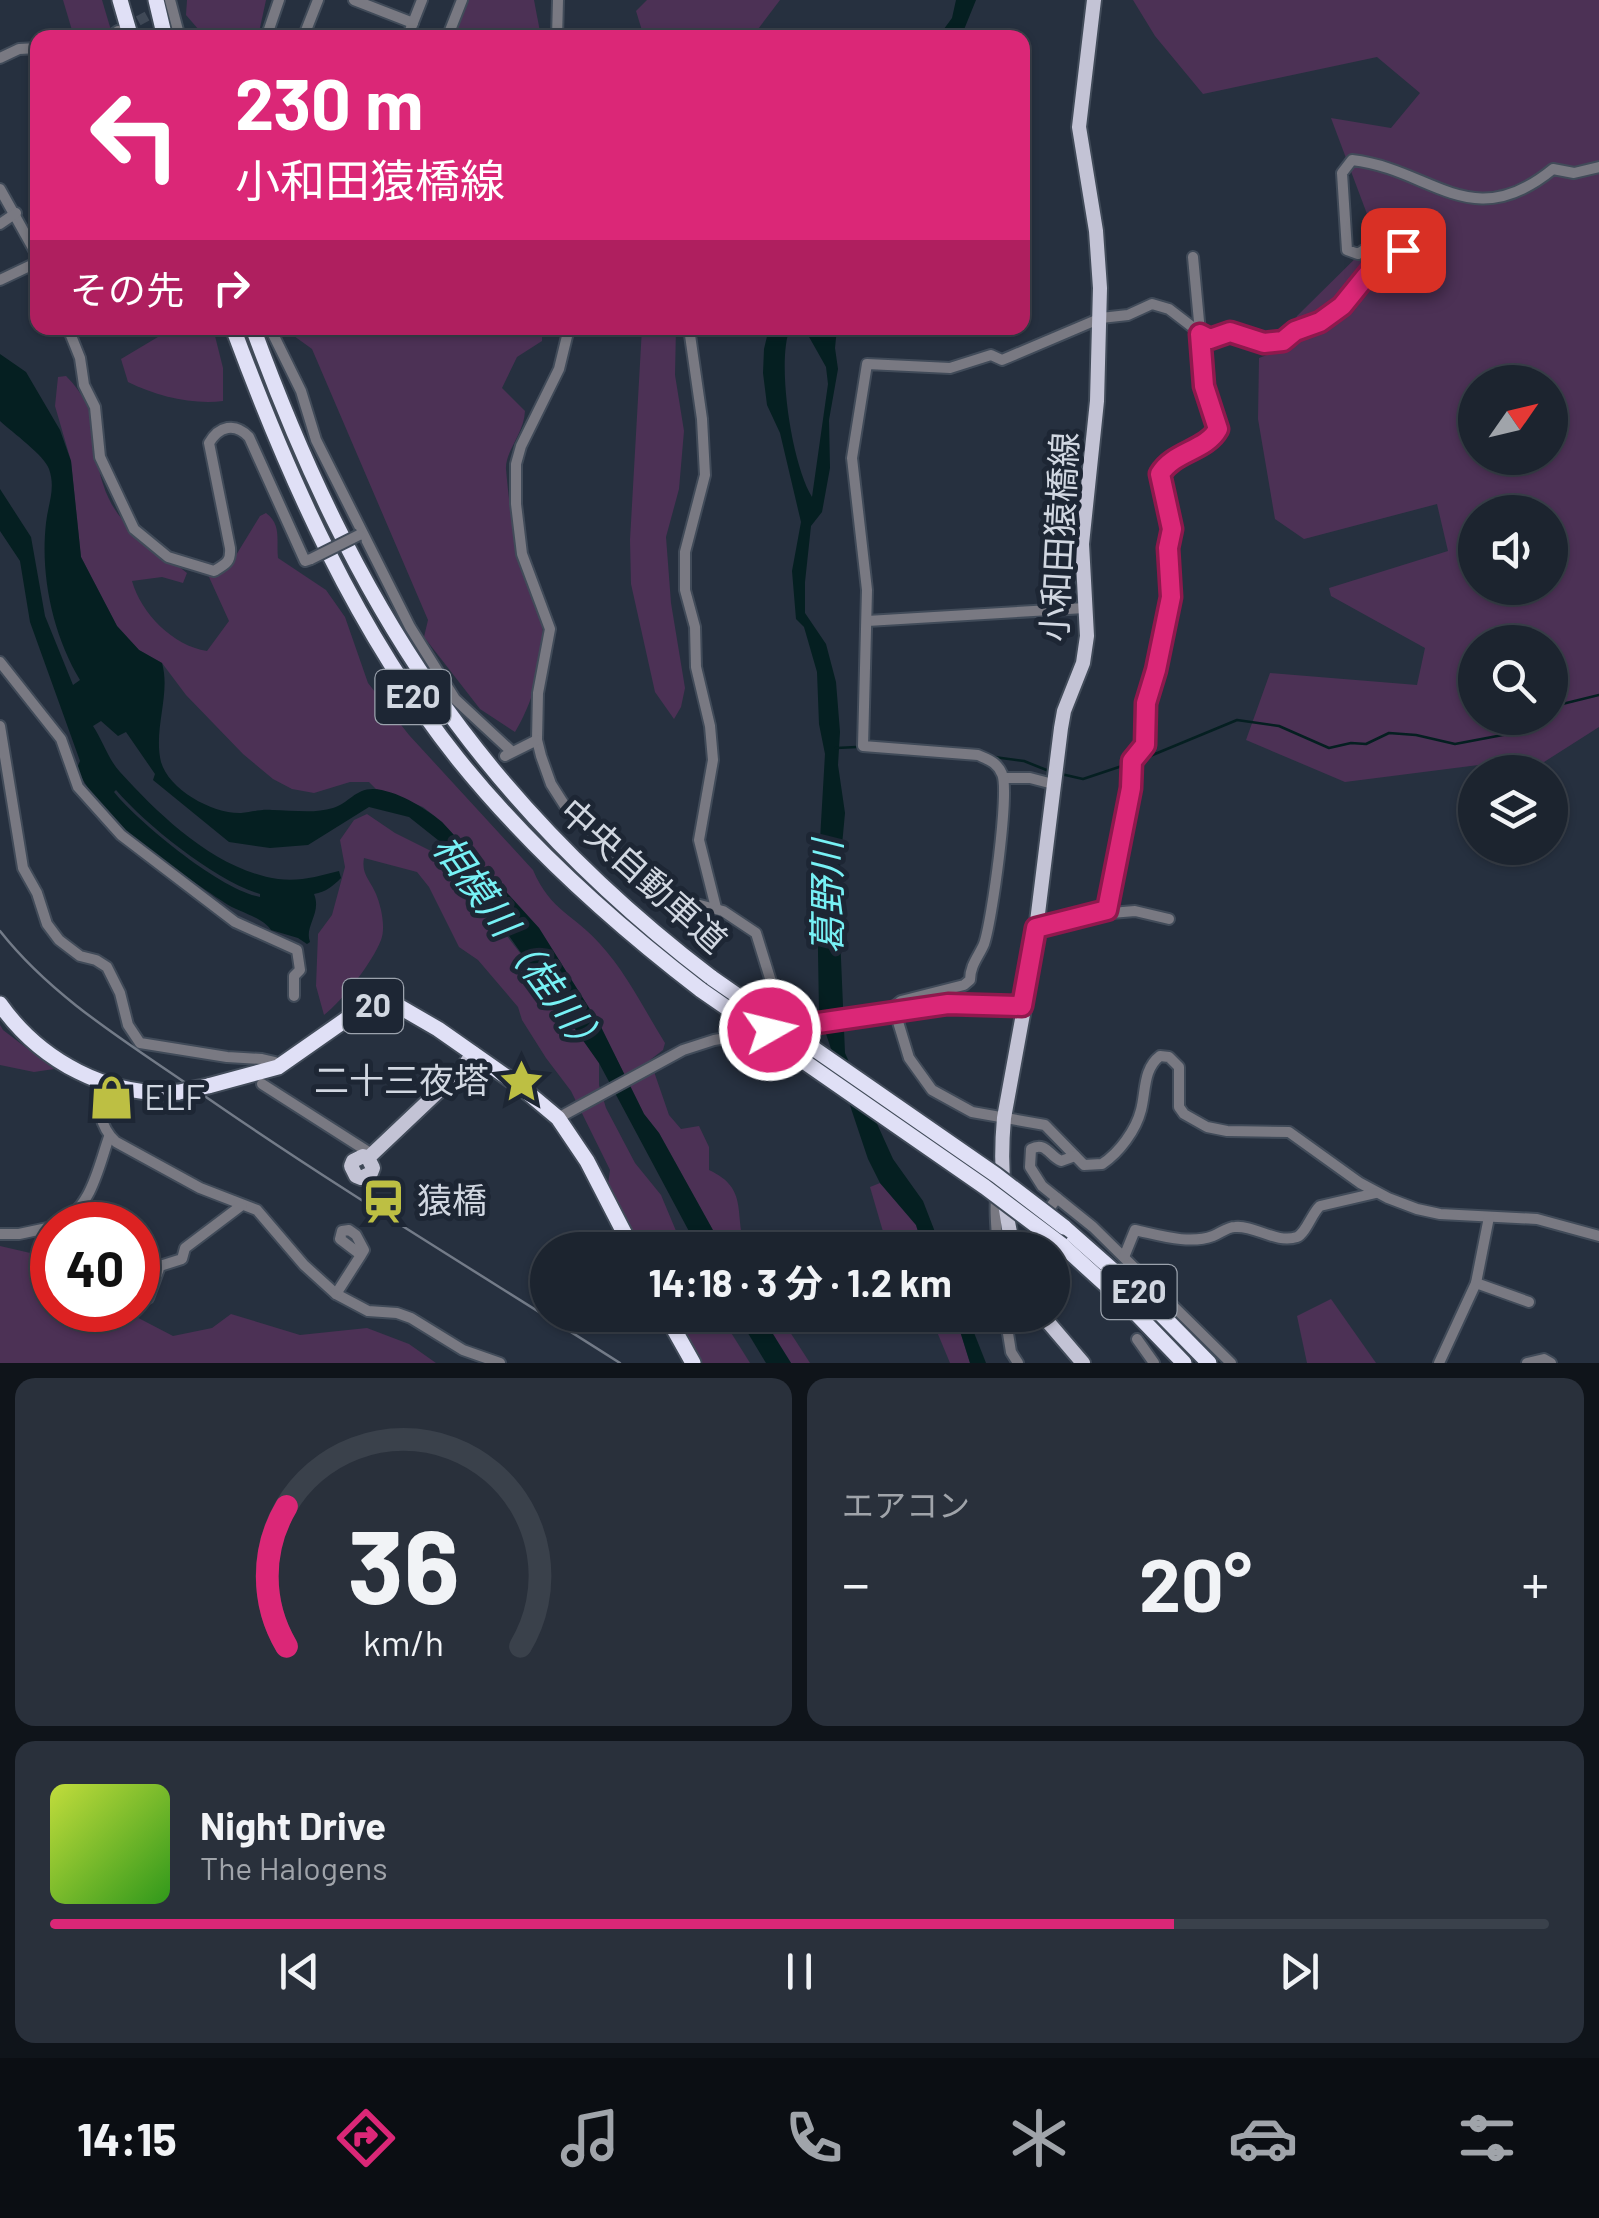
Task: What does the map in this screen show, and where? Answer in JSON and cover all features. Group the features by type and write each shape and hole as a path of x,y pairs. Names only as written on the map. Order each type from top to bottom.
{"highway":[{"path":"120,0 123,30"},
{"path":"125,30 128,0"},
{"path":"156,0 163,30"},
{"name":"中央自動車道","path":"235,335 322,540 366,623 433,726 482,788 553,864 608,917 996,1175 1127,1281 1209,1363"},
{"name":"中央自動車道","path":"257,335 295,436 339,534 382,614 435,696 496,777 555,842 706,984 1062,1245 1184,1363"},
{"name":"20","path":"0,1004 18,1028 51,1056 102,1082 153,1092 208,1086 278,1066 358,1011 377,1006 400,1007 474,1054 558,1118 587,1160 624,1232"},
{"path":"676,1332 693,1363"}],"main road":[{"name":"小和田猿橋線","path":"1010,1232 1003,1166 1004,1118 1036,928 1064,712 1086,652 1082,544 1101,318 1096,231 1079,127 1094,0"},
{"path":"370,1156 474,1054"},
{"path":"1056,1332 1084,1363"}],"street":[{"path":"170,0 178,30"},
{"path":"269,30 278,0"},
{"path":"306,30 318,0"},
{"path":"354,0 413,23"},
{"path":"411,30 422,0"},
{"path":"451,30 462,0"},
{"path":"558,0 558,30"},
{"path":"0,58 30,48"},
{"path":"889,1012 901,1001 964,985 970,980 970,970 984,944 998,880 1005,778 994,762 978,755 863,746 867,590 852,458 866,364 950,368 991,355 1002,360 1101,318 1122,316 1148,305 1160,305 1210,339 1230,332 1264,343 1283,341 1342,306 1380,259 1401,254 1400,246 1378,240 1358,254 1347,250 1342,172 1352,160 1469,198 1521,190 1553,170 1574,173 1599,167"},
{"path":"0,189 30,243"},
{"path":"0,224 16,213"},
{"path":"1107,910 1133,765 1145,745 1146,703 1172,595 1168,548 1172,529 1160,474 1172,459 1213,437 1218,429 1204,386 1194,257"},
{"path":"0,280 30,264"},
{"path":"71,335 80,358 84,385 96,408 100,457 113,490 122,500 134,528 168,557 214,571 231,558 209,443 214,434 225,428 235,428 249,437 306,560 361,534"},
{"path":"273,335 301,391 316,440 361,534 410,627 455,699 507,753 537,740"},
{"path":"566,335 559,369 516,464 522,554 550,629 538,693 537,740 546,774 583,826 656,890 684,902 716,908 758,936 777,1001 770,1030"},
{"path":"691,335 702,418 704,475 685,552 685,590 695,627 696,666 710,726 713,760 699,840 716,908"},
{"path":"867,621 1085,608"},
{"path":"0,662 60,738 78,787 121,835 235,922 297,950 300,970 294,976 294,996"},
{"path":"0,726 20,858 47,924 59,940 80,956 104,964 112,976 128,1026 140,1043 262,1059 278,1066"},
{"path":"1005,778 1030,778 1053,784"},
{"path":"1036,928 1107,910 1135,911 1168,919"},
{"path":"558,1118 672,1055 714,1040 960,1004 1022,1006"},
{"path":"889,1012 909,1058 932,1090 961,1108 1045,1125 1089,1166 1110,1159 1138,1119 1150,1067 1154,1060 1164,1056 1174,1059 1179,1067 1178,1102 1189,1117 1221,1130 1290,1132 1376,1192 1440,1214 1537,1219 1597,1236 1599,1220"},
{"path":"84,1202 110,1137 98,1103 102,1082"},
{"path":"262,1084 370,1156"},
{"path":"110,1137 200,1188 257,1210 304,1266 336,1294 368,1311 411,1318 463,1350 500,1363"},
{"path":"1075,1156 1057,1160 1040,1146 1030,1152 1028,1161 1033,1174 1057,1198 1124,1257 1231,1363"},
{"path":"998,1232 994,1206 1003,1166"},
{"path":"1124,1257 1136,1230 1187,1238 1214,1236 1235,1227 1267,1236 1295,1237 1320,1206 1376,1192"},
{"path":"1036,1232 1057,1198"},
{"path":"160,1266 182,1259 184,1248 242,1205"},
{"path":"1439,1363 1476,1283 1489,1217"},
{"path":"0,1234 30,1231"},
{"path":"336,1294 360,1255"},
{"path":"1476,1283 1530,1302"},
{"path":"1008,1332 1011,1352 1018,1363"},
{"path":"1058,1332 1060,1337"},
{"path":"1137,1339 1154,1363"},
{"path":"1527,1363 1551,1363"}],"shaded area":[{"path":"63,0 102,0 111,30 72,30"},
{"path":"187,0 266,0 260,30 199,30 186,15"},
{"path":"469,0 534,0 540,30 457,30"},
{"path":"647,0 780,0 757,30 642,30 636,11"},
{"path":"1133,0 1599,0 1599,727 1555,755 1458,755 1458,768 1345,782 1246,740 1270,673 1417,685 1425,648 1331,596 1329,588 1448,551 1437,504 1304,539 1275,519 1258,419 1259,358 1285,348 1297,316 1376,238 1331,118 1391,128 1420,93 1377,57 1203,94 1155,36"},
{"path":"161,335 215,335 223,368 223,401 175,398 128,382 121,359"},
{"path":"293,335 542,335 542,341 517,357 502,388 525,411 506,469 515,537 527,580 539,604 543,636 535,687 515,732 480,709 424,637 428,620 312,349"},
{"path":"642,335 676,335 675,375 684,431 679,489 666,537 671,603 685,688 674,719 655,692 631,584"},
{"path":"66,376 85,402 103,484 117,513 138,535 187,573 183,583 162,577 132,581 143,605 171,635 207,651 229,621 209,577 230,565 260,516 266,513 271,518 277,533 278,558 326,590 345,617 368,683 409,735 533,870 547,895 600,944 627,979 665,1043 663,1050 650,1060 669,1115 681,1129 699,1126 709,1147 709,1170 722,1177 735,1194 741,1232 714,1232 659,1133 644,1114 601,1027 539,928 442,822 423,807 376,789 369,782 350,782 314,793 292,789 273,779 186,695 162,663 139,650 117,626 81,557 71,461 55,406 58,377"},
{"path":"367,814 447,859 545,985 599,1063 599,1085 606,1108 635,1163 661,1195 676,1232 633,1232 608,1184 610,1170 571,1091 522,1020 518,1007 478,960 459,947 429,887 417,872 364,858 365,873 381,910 382,935 364,970 324,1015 316,986 318,934 332,915 345,867 340,840 354,820"},
{"path":"0,1025 54,1069 34,1072 0,1065"},
{"path":"880,1183 918,1232 883,1232 870,1187"},
{"path":"0,1246 30,1253 30,1332 160,1329 173,1336 212,1328 231,1314 300,1335 367,1328 409,1344 436,1363 0,1363"},
{"path":"1331,1299 1376,1363 1307,1363 1297,1316"},
{"path":"685,1332 731,1332 750,1363 702,1363"},
{"path":"772,1332 790,1332 810,1363 791,1363"},
{"path":"937,1332 960,1332 970,1363 950,1363"}],"water":[{"path":"956,0 976,0 964,30 943,30 952,18"},
{"name":"葛野川","path":"767,335 788,335 785,365 788,414 798,462 812,497 828,384 826,367 808,335 836,335 838,369 829,420 830,468 822,512 811,526 805,613 826,644 836,682 838,765 845,813 838,888 845,1053 893,1159 923,1201 935,1232 918,1232 880,1183 868,1159 819,1013 817,891 825,754 819,724 817,672 804,627 796,619 792,571 801,522 780,433 767,405 763,373"},
{"name":"相模川（桂川）","path":"0,354 26,372 60,430 71,461 81,557 117,626 139,650 162,663 165,687 159,750 173,782 205,805 241,813 326,810 361,791 382,790 409,800 442,822 539,928 601,1027 644,1114 659,1133 714,1232 689,1232 599,1063 507,933 465,882 448,848 409,817 369,807 308,845 270,848 229,842 153,780 155,774 126,732 118,736 101,721 93,726 116,767 136,789 171,823 211,853 255,874 278,879 302,879 339,871 338,881 314,894 316,907 307,944 271,930 225,903 142,844 104,808 77,768 80,761 30,622 20,561 0,531 0,489 31,537 45,616 73,685 80,680 62,644 47,584 45,543 51,476 28,444 0,421","holes":["114,792 164,835 223,877 260,897 224,882 182,854"]},
{"path":"747,1332 772,1332 791,1363 766,1363"},
{"path":"960,1332 974,1332 986,1363 970,1363"}],"waterway":[{"path":"1568,703 1599,695"},
{"path":"1138,761 1237,720 1279,726 1329,748 1366,744 1389,733 1455,744 1503,735"},
{"path":"836,748 857,747"},
{"path":"875,752 921,756"},
{"path":"994,757 1024,761 1049,771"},
{"path":"1061,774 1083,779 1125,765"}],"tunnel":[{"path":"125,28 177,0"}],"railway":[{"path":"0,931 43,977 116,1035 298,1159 620,1363"}],"place":[{"name":"二十三夜塔","path":"522,1081"},
{"name":"ELF","path":"111,1098"},
{"name":"猿橋","path":"384,1201"}],"route":[{"path":"770,1030 948,1004 1022,1006 1036,928 1107,910 1131,788 1132,761 1145,745 1146,703 1171,597 1168,548 1172,529 1160,474 1168,462 1213,437 1218,429 1204,386 1200,334 1210,339 1230,332 1264,343 1283,341 1335,312 1356,293 1380,259 1400,256 1403,250"}]}
